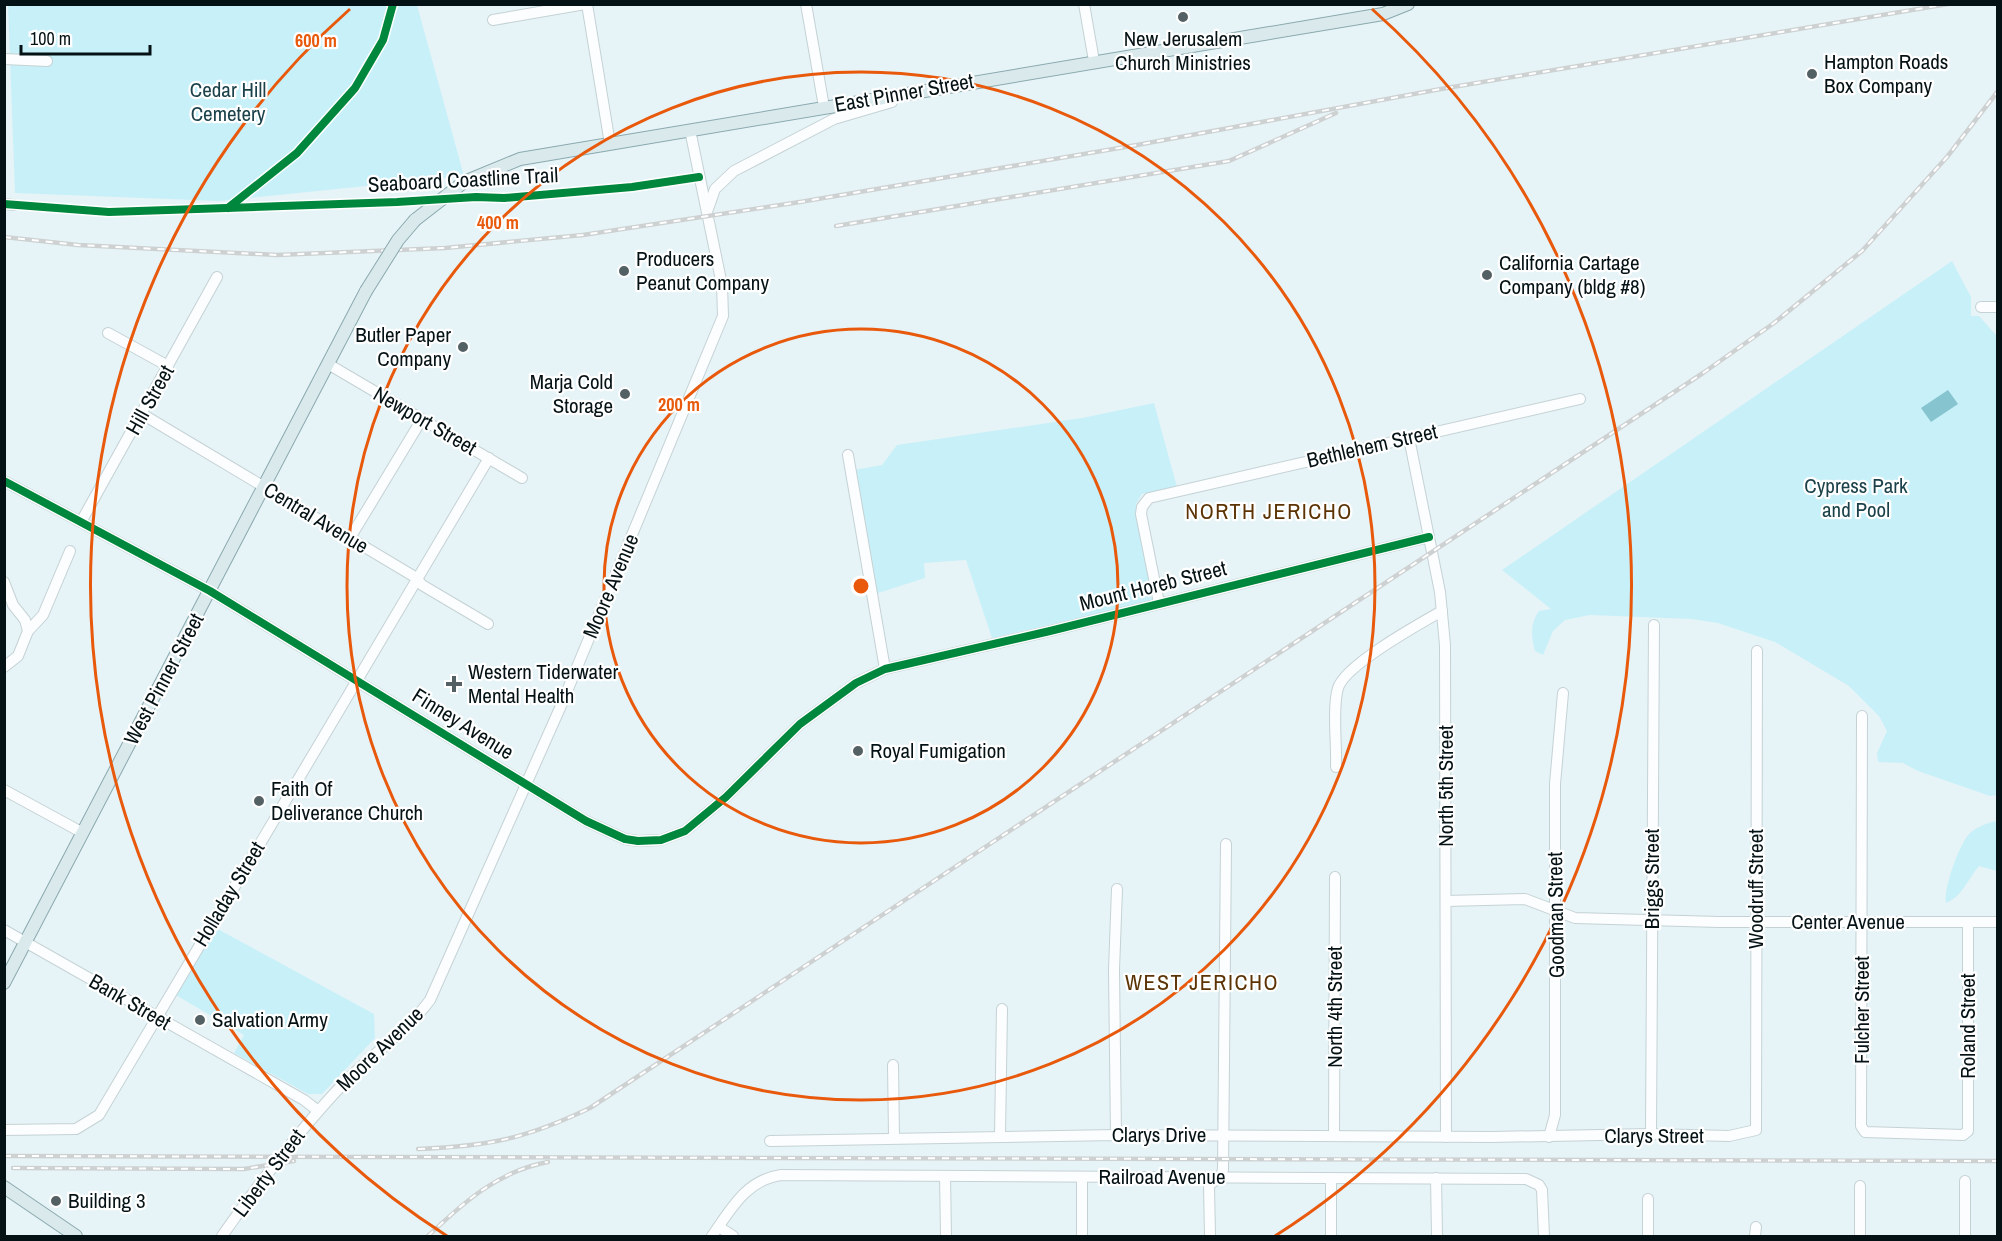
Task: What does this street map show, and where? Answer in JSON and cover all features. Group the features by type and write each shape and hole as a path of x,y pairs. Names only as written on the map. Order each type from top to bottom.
{"main road":[{"name":"East Pinner Street","path":"415,220 465,182 520,159 1383,14 1408,4"},
{"name":"West Pinner Street","path":"4,983 366,291 390,251 415,220"},
{"path":"4,1187 76,1236"}],"street":[{"path":"493,20 586,4 609,144"},
{"path":"806,4 824,107"},
{"path":"1084,4 1094,61"},
{"path":"4,59 47,61"},
{"name":"Moore Avenue","path":"707,216 715,189 727,175 783,144 854,111 969,82"},
{"name":"Moore Avenue","path":"317,1110 360,1066 420,1013 430,1000 526,784 721,322 724,296 690,130"},
{"name":"Hill Street","path":"81,522 217,277"},
{"path":"1981,307 1998,307"},
{"path":"108,333 168,366"},
{"name":"Newport Street","path":"328,364 522,478"},
{"name":"Bethlehem Street","path":"1159,603 1141,514 1145,502 1163,493 1580,399"},
{"name":"Central Avenue","path":"142,414 350,538 417,579 422,585 488,624"},
{"path":"350,538 422,419"},
{"name":"North 5th Street","path":"1409,438 1442,611 1445,705 1446,1137"},
{"path":"848,455 885,669"},
{"name":"Holladay Street","path":"4,1130 76,1129 99,1114 155,1016 489,458"},
{"name":"Finney Avenue","path":"4,481 210,591 586,820 625,839 648,841 673,836 695,824 726,797 800,724 856,683 885,669"},
{"name":"Mount Horeb Street","path":"885,669 1050,631 1429,537"},
{"path":"4,667 18,656 28,631 48,605 70,551"},
{"path":"4,582 13,604 25,620 28,631"},
{"path":"1336,767 1337,694 1342,679 1388,644 1442,611"},
{"name":"Briggs Street","path":"1651,1134 1654,625"},
{"name":"Woodruff Street","path":"1757,651 1758,1127"},
{"name":"Goodman Street","path":"1549,1137 1556,1115 1555,784 1563,693"},
{"name":"Fulcher Street","path":"1861,1123 1862,716"},
{"path":"4,790 83,833"},
{"path":"1210,1236 1209,1185 1220,1177 1223,1170 1226,844"},
{"name":"North 4th Street","path":"1335,877 1335,1136"},
{"path":"1116,1135 1114,970 1117,889"},
{"name":"Center Avenue","path":"1446,901 1525,899 1544,904 1556,913 1575,918 1756,922 1998,922"},
{"name":"Roland Street","path":"1861,1123 1862,1129 1869,1133 1963,1135 1968,1131 1968,922"},
{"name":"Bank Street","path":"4,930 304,1100 317,1110"},
{"path":"1000,1135 1002,1009"},
{"path":"893,1065 894,1137"},
{"name":"Liberty Street","path":"222,1236 317,1110"},
{"name":"Clarys Street","path":"1549,1137 1651,1134 1729,1136 1752,1132 1758,1127"},
{"name":"Clarys Drive","path":"770,1141 1000,1135 1549,1137"},
{"name":"Railroad Avenue","path":"719,1227 751,1186 768,1177 781,1175 1436,1178 1533,1181 1542,1190 1544,1236"},
{"path":"945,1176 946,1236"},
{"path":"1082,1177 1082,1236"},
{"path":"1331,1178 1331,1236"},
{"path":"1436,1178 1437,1236"},
{"path":"1965,1182 1965,1236"},
{"path":"1860,1186 1860,1236"},
{"path":"1648,1199 1648,1236"},
{"path":"712,1236 719,1227 733,1236"}],"green space":[{"name":"Cedar Hill Cemetery","path":"8,5 417,5 464,176 219,201 15,193"},
{"name":"Cypress Park and Pool","path":"1952,261 1971,297 1971,316 1979,316 1997,336 1997,795 1990,796 1918,771 1903,763 1878,762 1877,753 1887,731 1879,716 1849,686 1775,642 1718,623 1692,619 1590,615 1565,620 1553,631 1543,655 1535,651 1532,635 1534,620 1539,611 1551,609 1502,570"},
{"path":"1154,403 1177,487 1142,494 1136,504 1152,601 992,638 966,560 924,563 925,578 875,594 854,470 882,465 897,445 1082,418"},
{"path":"1997,821 1997,871 1979,866 1961,892 1946,903 1947,887 1962,845 1971,832"},
{"path":"214,927 374,1014 375,1038 322,1094 308,1094 234,1053 244,1035 174,994"}],"shaded area":[{"path":"1948,390 1958,404 1931,422 1921,408"}],"railway":[{"path":"4,237 78,245 277,255 445,248 583,235 800,202 1137,145 1441,89 1948,4"},
{"path":"418,1149 466,1146 507,1139 546,1127 590,1108 1703,373 1774,323 1862,251 1947,157 1998,91"},
{"path":"836,226 1229,161 1336,113"},
{"path":"4,1156 1998,1161"},
{"path":"13,1168 244,1169 294,1161"},
{"path":"428,1236 482,1190 513,1173 548,1162"}],"cycle path":[{"path":"228,208 297,153 355,88 383,40 393,4"},
{"name":"Seaboard Coastline Trail","path":"4,204 109,212 476,197 504,198 632,187 699,177"},
{"path":"4,481 210,591 586,821 625,839 638,841 661,840 685,831 726,797 800,724 856,683 885,669 1050,631 1429,537"}],"place":[{"name":"New Jerusalem Church Ministries","path":"1183,17"},
{"name":"Hampton Roads Box Company","path":"1812,74"},
{"name":"Producers Peanut Company","path":"624,271"},
{"name":"California Cartage Company (bldg #8)","path":"1487,275"},
{"name":"Butler Paper Company","path":"463,347"},
{"name":"Marja Cold Storage","path":"625,394"},
{"name":"Western Tiderwater Mental Health","path":"454,684"},
{"name":"Royal Fumigation","path":"858,751"},
{"name":"Faith Of Deliverance Church","path":"259,801"},
{"name":"Salvation Army","path":"200,1020"},
{"name":"Building 3","path":"56,1201"}],"district":[{"name":"NORTH JERICHO","path":"1269,511"},
{"name":"WEST JERICHO","path":"1202,982"}]}
